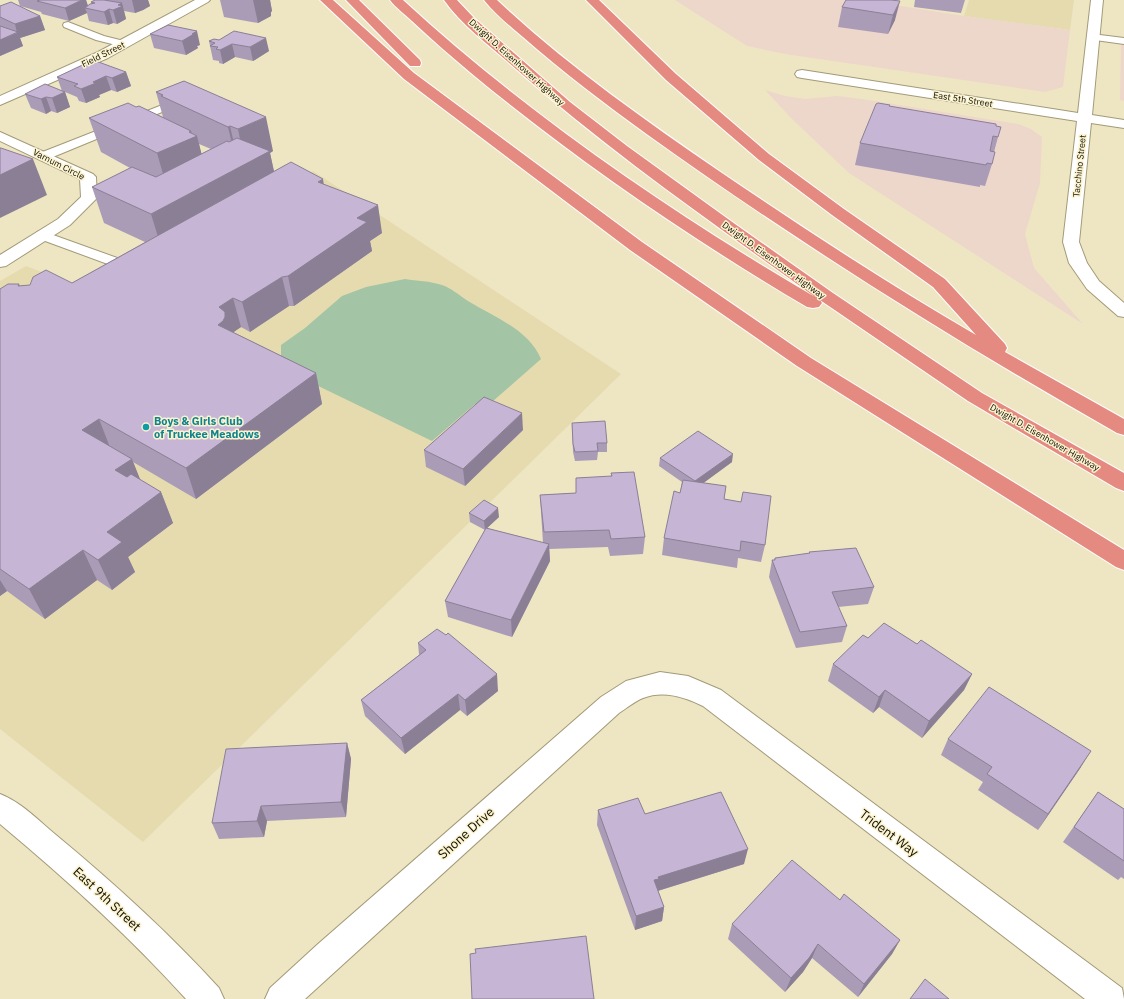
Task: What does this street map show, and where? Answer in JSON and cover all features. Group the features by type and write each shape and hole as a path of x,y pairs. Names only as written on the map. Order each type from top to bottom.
{"highway":[{"path":"326,0 409,76 636,246 804,362 1124,561"},
{"path":"352,0 439,86 523,162"},
{"path":"396,0 421,24 522,109 629,186 794,293 975,396"},
{"name":"Dwight D. Eisenhower Highway","path":"450,0 470,21 565,105 622,149 827,298 975,396 1124,483"},
{"path":"490,0 567,68 739,192 869,278 1015,367 1124,428"},
{"path":"592,0 671,77 764,157 838,212 939,283 1015,367"}],"street":[{"name":"Field Street","path":"0,101 103,55 204,0"},
{"name":"Tacchino Street","path":"1097,0 1071,242 1078,263 1093,285 1124,312"},
{"name":"East 5th Street","path":"802,74 1124,124"},
{"name":"Varnum Circle","path":"0,136 88,177 89,198 64,222 0,262"},
{"name":"Shone Drive","path":"281,999 334,950 610,705 634,689 660,683"},
{"name":"Trident Way","path":"660,683 688,687 712,698 1111,999"},
{"name":"East 9th Street","path":"0,807 60,856 109,901 166,954 208,999"}],"lane":[{"path":"68,25 100,38 124,44"},
{"path":"1092,36 1124,41"},
{"path":"44,156 175,103"},
{"path":"42,235 130,267"}],"shaded area":[{"path":"675,0 863,0 964,16 1070,30 1063,87 1045,92 785,54 747,46"},
{"path":"969,0 1074,0 1070,30 964,16"},
{"path":"1121,43 1124,44 1124,101 1120,100"},
{"path":"765,90 785,96 805,99 837,96 862,99 1018,124 1031,129 1042,137 1040,183 1025,234 1034,268 1083,324 849,173 792,119"},
{"path":"313,171 621,374 143,842 0,729 0,281 26,266 101,294"}],"green space":[{"path":"405,279 437,284 452,290 468,301 499,318 519,332 528,340 541,359 485,408 475,404 432,441 281,368 281,345 305,328 342,296 366,287"}],"building":[{"path":"82,0 65,8 37,1"},
{"path":"95,0 122,3 118,5 123,6 113,10 109,9 104,12 85,8 90,4 95,3 91,2"},
{"path":"846,0 900,1 893,15 842,7"},
{"path":"11,2 40,16 15,24 0,17 0,6"},
{"path":"168,25 197,31 182,41 150,34"},
{"path":"0,26 18,32 0,40"},
{"path":"234,31 266,38 250,47 232,44 220,50 216,49 218,47 210,46 215,43 209,41 214,39 219,40"},
{"path":"93,60 126,72 112,78 106,76 93,82 96,83 81,89 74,86 78,84 57,77"},
{"path":"184,81 266,117 238,129 230,126 228,127 161,96 163,95 156,92"},
{"path":"45,84 65,92 52,98 46,97 41,99 25,94"},
{"path":"128,103 136,107 139,106 191,131 189,132 197,136 157,153 89,118"},
{"path":"878,103 996,124 996,126 1001,127 998,137 993,136 990,151 995,152 992,164 987,163 986,165 860,143 876,104"},
{"path":"237,138 270,151 151,214 92,187 132,167 156,177 227,141 229,142"},
{"path":"1,148 33,159 0,175"},
{"name":"Boys & Girls Club of Truckee Meadows","path":"291,162 323,179 318,182 378,205 357,218 367,222 288,276 282,277 242,302 233,298 219,307 225,312 225,317 218,325 316,373 186,468 99,419 82,430 132,459 115,470 127,477 131,474 161,492 107,532 122,542 98,560 83,550 29,589 0,569 0,289 8,284 19,284 18,286 30,285 33,277 46,270 72,283"},
{"path":"484,397 522,413 463,469 424,450"},
{"path":"605,421 607,443 597,443 598,451 575,452 572,423"},
{"path":"698,431 733,454 695,481 660,458"},
{"path":"634,472 645,537 611,539 609,530 544,532 540,495 576,493 576,478 612,476 611,473"},
{"path":"683,480 726,486 724,499 741,502 743,492 771,496 765,545 741,541 740,551 664,538 674,491 680,493"},
{"path":"484,500 498,508 484,521 469,513"},
{"path":"486,528 549,544 511,620 445,601"},
{"path":"856,548 874,587 832,592 847,626 800,632 772,560 775,560 775,558 810,553 809,552"},
{"path":"884,623 917,644 921,640 972,674 929,721 885,690 879,697 833,664 863,635 868,638"},
{"path":"437,629 446,635 448,633 497,674 465,700 458,694 401,738 361,700 426,650 418,643"},
{"path":"989,687 1091,751 1048,814 987,774 992,767 948,739"},
{"path":"347,743 341,802 261,806 257,821 212,823 226,749"},
{"path":"721,792 748,849 658,877 659,879 654,880 664,907 636,916 598,810 638,798 645,814"},
{"path":"1098,792 1124,809 1124,861 1074,827"},
{"path":"792,860 840,900 844,894 900,940 864,984 818,944 809,958 791,978 732,924"},
{"path":"586,936 594,999 472,999 470,954 476,953 475,949"},
{"path":"925,979 949,999 910,999"}],"place":[{"name":"Boys & Girls Club of Truckee Meadows","path":"146,427"}]}
